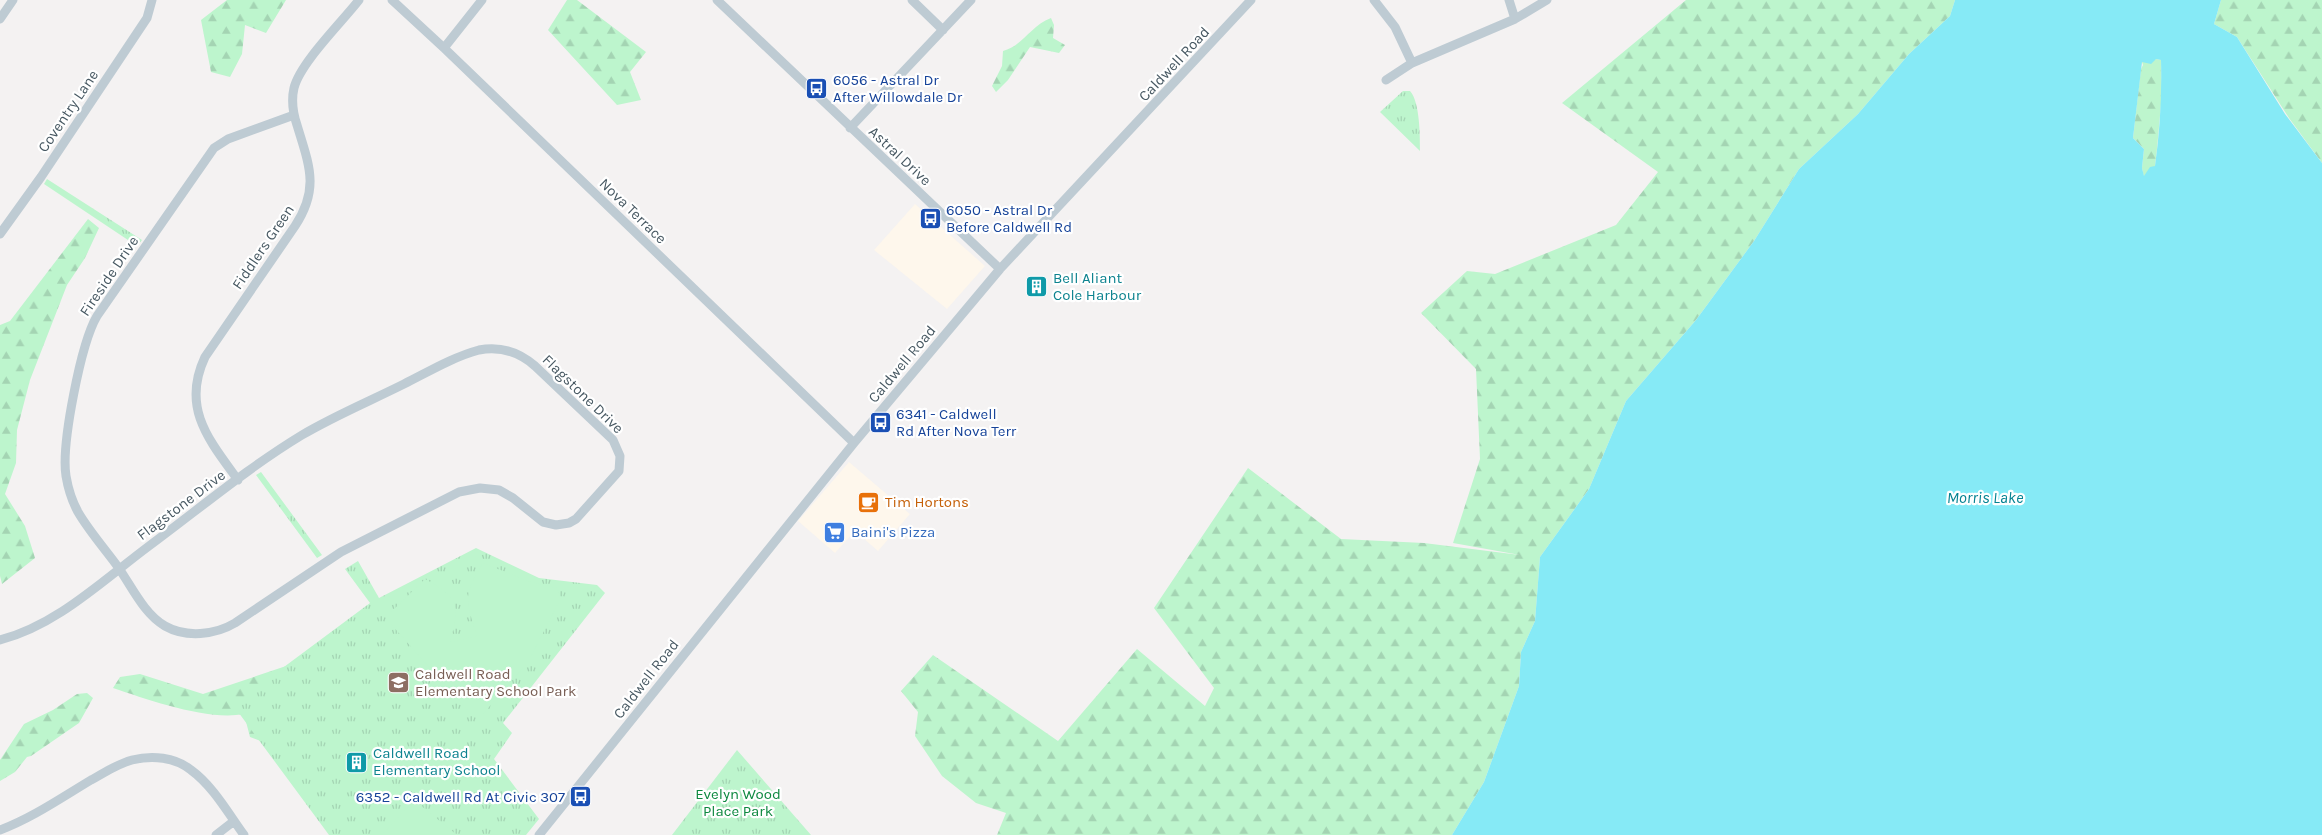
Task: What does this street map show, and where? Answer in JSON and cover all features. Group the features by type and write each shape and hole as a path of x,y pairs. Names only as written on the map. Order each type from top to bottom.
{"street":[{"path":"0,19 13,0"},
{"name":"Coventry Lane","path":"0,234 41,177 147,18 152,0"},
{"name":"Fiddlers Green","path":"238,480 211,443 202,426 197,408 196,383 205,357 299,220 307,204 311,190 311,174 294,115 292,96 299,74 359,0"},
{"name":"Nova Terrace","path":"392,0 854,443"},
{"path":"444,48 482,0"},
{"name":"Astral Drive","path":"717,0 1000,270"},
{"path":"912,0 943,30"},
{"path":"850,128 970,0"},
{"name":"Caldwell Road","path":"539,835 854,443 1000,270 1251,0"},
{"path":"1374,0 1396,27 1412,63"},
{"path":"1509,0 1514,19"},
{"path":"1386,80 1412,63 1514,19 1547,0"},
{"name":"Fireside Drive","path":"119,569 78,511 70,492 65,469 66,442 88,335 97,316 214,148 228,139 294,115"},
{"name":"Flagstone Drive","path":"0,640 28,632 51,620 119,569 238,480 310,431 470,352 486,348 509,351 530,361 614,440 621,459 618,471 609,484 576,519 568,523 556,525 546,523 514,498 494,489 480,488 460,492 341,552 235,623 212,632 189,633 163,625 151,615 119,569"},
{"path":"0,830 22,821 114,766 147,757 169,759 189,768 207,785 244,835"},
{"path":"216,835 234,822"}],"shaded area":[{"path":"915,204 985,266 947,309 874,250"},
{"path":"849,462 910,514 878,551 855,531 835,553 798,521"}],"green space":[{"path":"227,0 286,0 266,33 245,25 242,54 230,77 211,72 201,20"},
{"path":"567,0 577,0 646,52 630,72 641,100 617,105 548,30"},
{"path":"1686,0 1955,0 1950,16 1909,54 1858,114 1799,169 1754,241 1696,320 1626,401 1589,489 1540,557 1535,621 1521,652 1519,686 1484,782 1452,835 997,835 1006,813 976,803 942,776 915,736 918,712 901,691 933,655 1058,741 1137,649 1205,706 1214,688 1154,608 1248,468 1341,539 1424,543 1520,555 1453,543 1480,459 1476,369 1421,313 1467,271 1495,274 1616,225 1658,172 1562,103"},
{"path":"2221,0 2322,0 2322,163 2289,118 2237,37 2214,24"},
{"path":"1051,18 1054,25 1053,38 1065,45 1059,53 1030,47 1008,80 996,92 992,86 1002,66 1003,51 1016,45 1037,26"},
{"path":"2156,59 2161,60 2162,93 2157,149 2155,166 2144,177 2142,168 2144,149 2133,138 2142,62"},
{"path":"1403,91 1410,91 1416,103 1419,120 1420,151 1380,112"},
{"path":"47,179 142,240 137,246 44,184"},
{"path":"88,219 99,228 85,258 67,285 30,380 17,430 16,463 5,494 25,526 35,558 2,584 0,576 0,325 10,321"},
{"path":"261,472 322,555 317,558 256,475"},
{"name":"Caldwell Road Elementary School Park","path":"476,548 539,578 597,585 605,593 503,723 512,733 494,759 539,819 526,835 329,835 233,705 370,603 345,569 358,561 379,598"},
{"path":"483,563 531,582 557,588 561,598 528,662 483,714 471,714 390,623 390,613 425,579 445,592 454,604 456,611 450,642 477,636 470,614 468,599 476,574"},
{"path":"313,657 266,743 250,737 244,714 213,715 196,712 113,688 120,677 140,674 203,694"},
{"path":"87,693 93,698 79,723 27,757 15,772 0,781 0,760 24,724 53,710 77,694"},
{"name":"Evelyn Wood Place Park","path":"737,750 811,835 672,835"},
{"path":"414,800 457,835 382,835"}],"water":[{"name":"Morris Lake","path":"1955,0 2221,0 2214,24 2237,37 2285,114 2322,163 2322,835 1452,835 1484,782 1519,686 1521,652 1535,621 1540,557 1589,489 1626,401 1696,320 1754,241 1799,169 1858,114 1909,54 1950,16","holes":["2156,59 2161,60 2160,113 2155,166 2150,167 2144,176 2142,168 2144,149 2133,138 2142,62 2151,64"]}],"place":[{"name":"6056 - Astral Dr After Willowdale Dr","path":"817,89"},
{"name":"6050 - Astral Dr Before Caldwell Rd","path":"930,219"},
{"name":"Bell Aliant Cole Harbour","path":"1037,287"},
{"name":"6341 - Caldwell Rd After Nova Terr","path":"880,423"},
{"name":"Tim Hortons","path":"869,502"},
{"name":"Baini's Pizza","path":"835,532"},
{"name":"Caldwell Road Elementary School Park","path":"399,683"},
{"name":"Caldwell Road Elementary School","path":"357,762"},
{"name":"6352 - Caldwell Rd At Civic 307","path":"581,797"}]}
